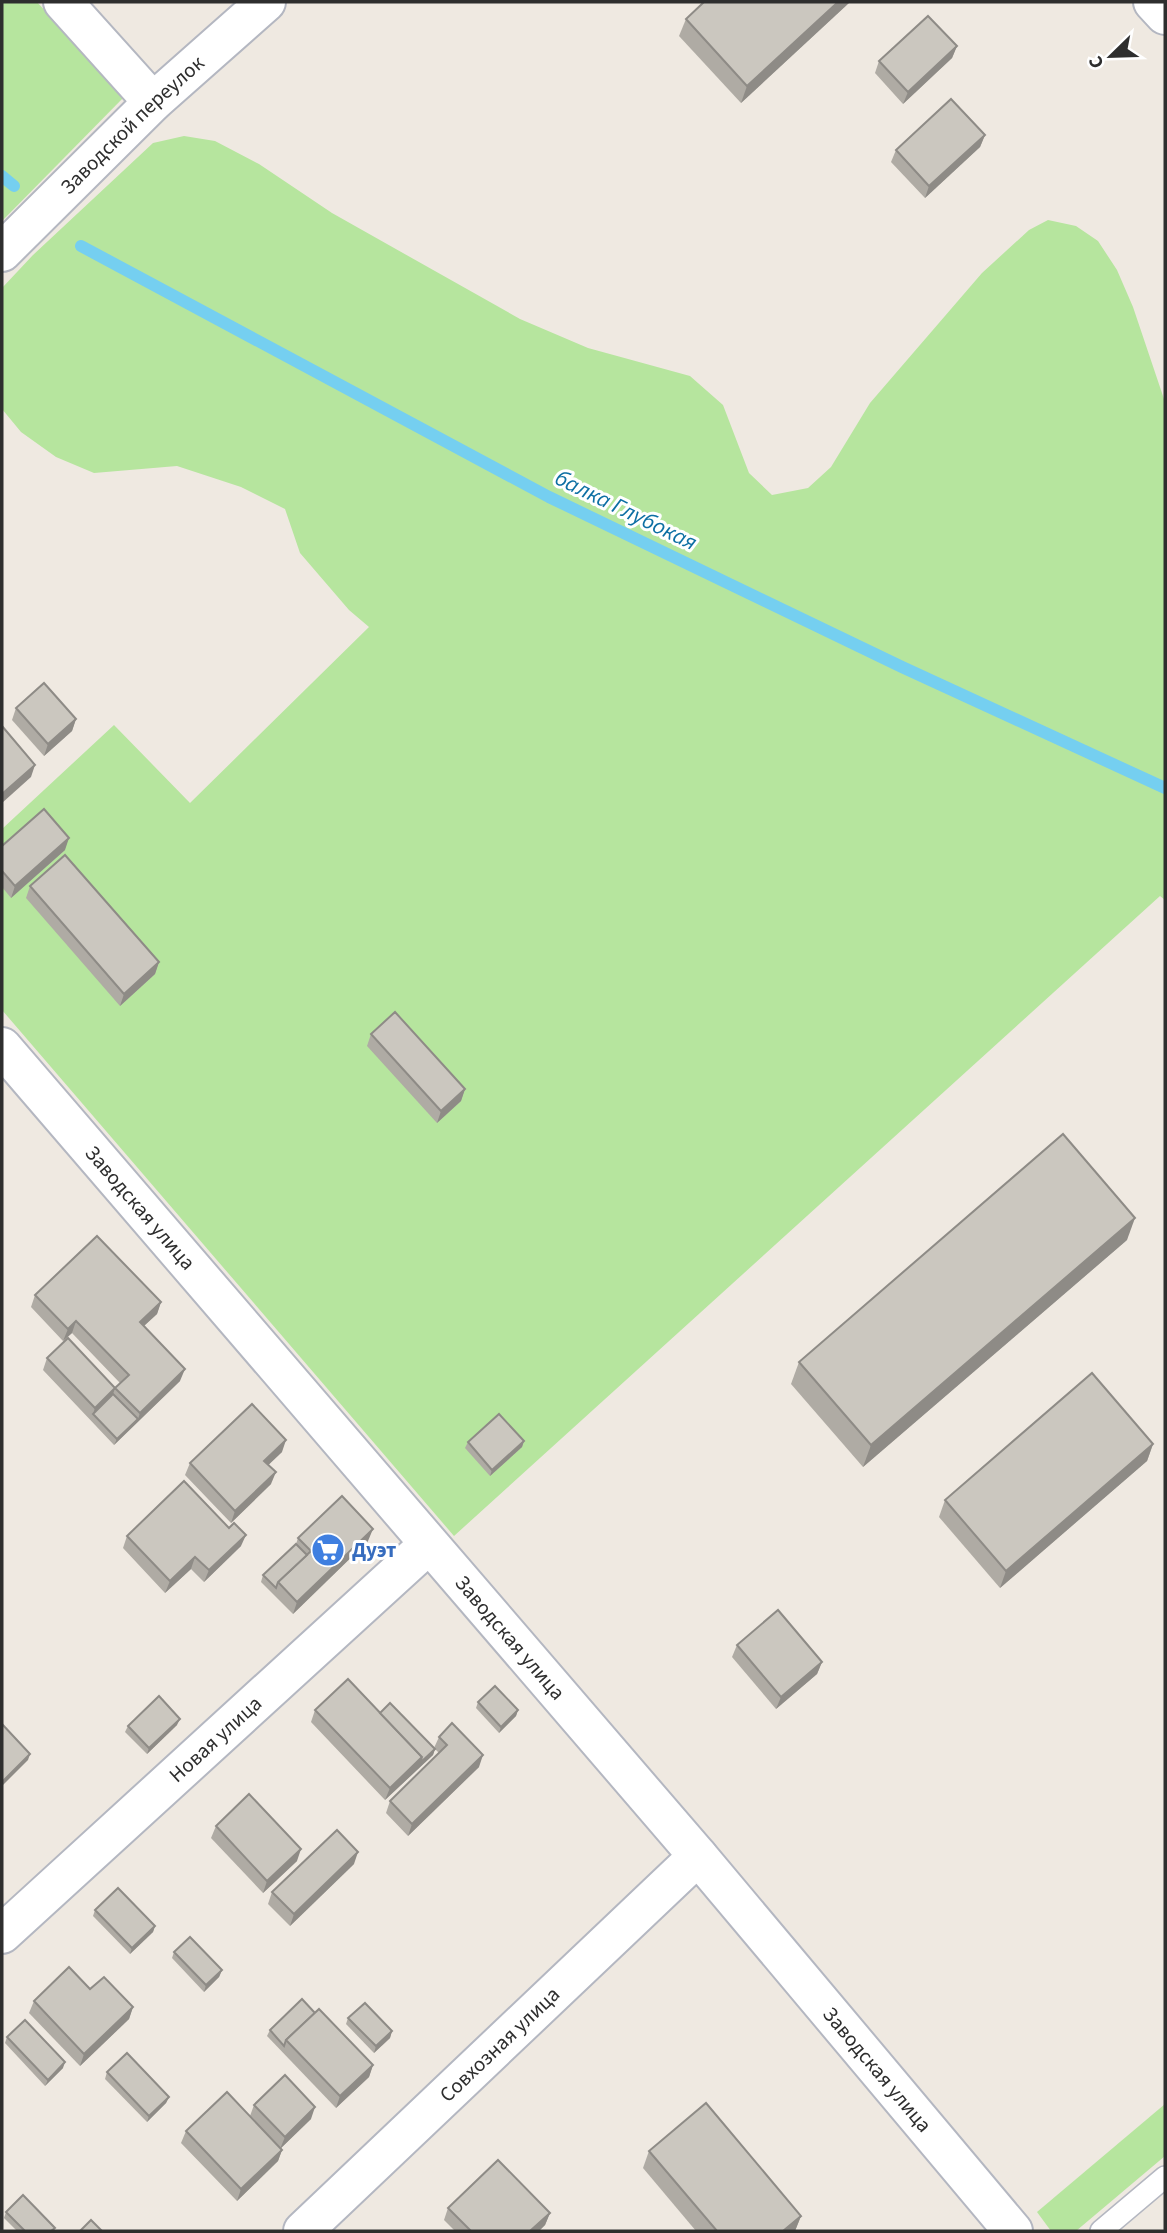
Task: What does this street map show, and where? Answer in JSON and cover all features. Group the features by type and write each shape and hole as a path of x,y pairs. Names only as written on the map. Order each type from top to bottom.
{"street":[{"path":"63,2 153,102"},
{"name":"Заводской переулок","path":"2,252 153,102 266,2"},
{"path":"1153,2 1165,15"},
{"name":"Заводская улица","path":"2,1047 698,1856 1013,2231"},
{"name":"Новая улица","path":"2,1934 428,1545"},
{"name":"Совхозная улица","path":"303,2231 698,1856"}],"lane":[{"path":"1101,2231 1165,2176"}],"green space":[{"path":"2,2 37,2 124,97 2,221"},
{"path":"184,136 215,141 259,164 332,213 520,319 588,348 690,376 723,405 749,473 772,495 808,488 831,467 870,403 982,273 1029,230 1048,220 1076,226 1098,241 1117,270 1133,307 1165,402 1165,900 1160,896 454,1536 2,1010 2,829 114,725 190,803 369,627 349,610 300,553 285,509 241,487 177,466 94,473 56,457 21,432 2,409 2,288 33,255 153,143"},
{"path":"1165,2104 1165,2156 1076,2231 1051,2231 1037,2212"}],"building":[{"path":"704,2 838,2 747,86 686,19"},
{"path":"928,16 957,46 908,92 879,61"},
{"path":"951,99 985,135 929,186 896,150"},
{"path":"44,683 76,719 48,744 16,708"},
{"path":"2,726 35,765 2,794"},
{"path":"44,809 69,838 15,886 2,871 2,846"},
{"path":"65,855 159,962 124,994 30,886"},
{"path":"395,1012 465,1089 441,1111 371,1034"},
{"path":"1063,1134 1135,1218 871,1445 799,1362"},
{"path":"97,1236 161,1302 140,1322 185,1369 140,1413 115,1388 129,1375 76,1321 68,1329 35,1295"},
{"path":"68,1338 115,1388 95,1408 47,1358"},
{"path":"1092,1373 1153,1444 1006,1571 945,1500"},
{"path":"113,1394 138,1419 117,1439 93,1414"},
{"path":"252,1404 286,1440 264,1461 276,1472 235,1511 190,1463"},
{"path":"499,1414 524,1441 492,1470 468,1442"},
{"path":"184,1481 229,1528 234,1523 246,1535 209,1570 195,1557 170,1581 127,1536"},
{"path":"342,1496 373,1529 297,1602 278,1582 311,1551 298,1538"},
{"path":"296,1544 307,1555 278,1582 276,1588 263,1575"},
{"path":"778,1610 822,1662 781,1697 737,1645"},
{"path":"348,1679 422,1757 390,1788 315,1710"},
{"path":"495,1686 518,1710 501,1727 478,1702"},
{"path":"159,1696 180,1719 149,1748 128,1726"},
{"path":"390,1703 435,1749 420,1763 422,1757 380,1713"},
{"path":"452,1723 483,1755 412,1824 390,1801 447,1745 439,1737"},
{"path":"2,1724 30,1754 2,1782"},
{"path":"249,1794 301,1849 267,1881 216,1826"},
{"path":"337,1830 358,1852 294,1914 272,1892"},
{"path":"118,1888 155,1926 132,1948 95,1910"},
{"path":"190,1937 222,1970 206,1985 174,1952"},
{"path":"69,1967 90,1989 104,1977 133,2007 84,2054 34,2001"},
{"path":"302,1999 315,2013 286,2040 284,2046 270,2030"},
{"path":"365,2003 392,2031 376,2046 348,2018"},
{"path":"319,2009 373,2065 340,2096 286,2040"},
{"path":"25,2020 65,2062 48,2080 7,2037"},
{"path":"127,2053 169,2097 149,2116 107,2072"},
{"path":"285,2075 315,2107 285,2137 254,2105"},
{"path":"227,2092 282,2150 241,2189 186,2131"},
{"path":"706,2103 801,2216 783,2231 717,2231 649,2151"},
{"path":"498,2160 550,2213 530,2231 471,2231 448,2208"},
{"path":"23,2195 55,2228 51,2231 25,2231 6,2212"},
{"path":"91,2220 102,2231 80,2231"}],"waterway":[{"name":"балка Глубокая","path":"2,176 14,186"},
{"name":"балка Глубокая","path":"81,246 549,497 902,667 1165,788"}],"place":[{"name":"Дуэт","path":"328,1550"}]}
